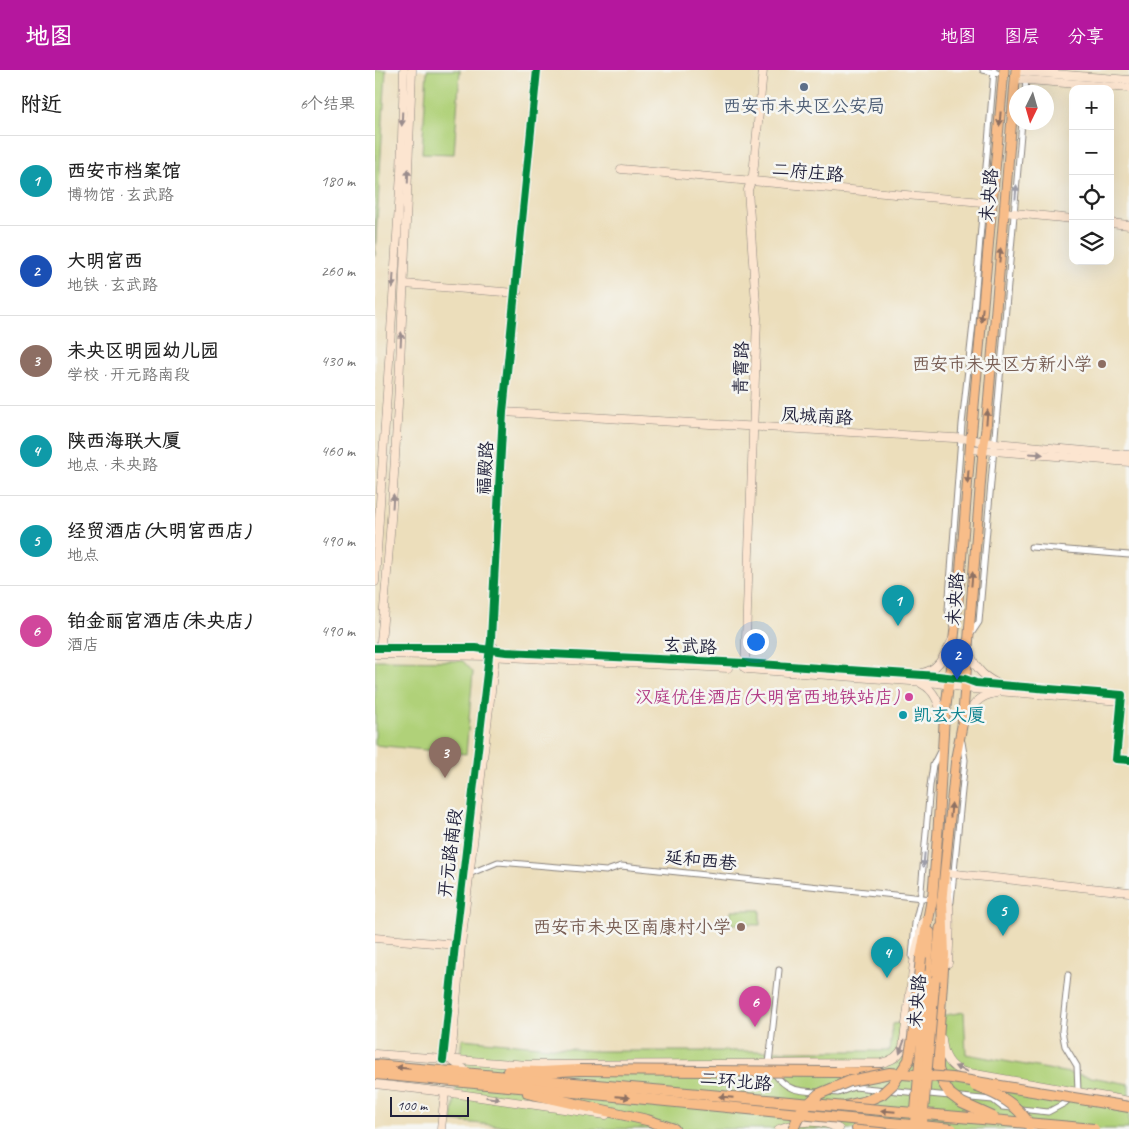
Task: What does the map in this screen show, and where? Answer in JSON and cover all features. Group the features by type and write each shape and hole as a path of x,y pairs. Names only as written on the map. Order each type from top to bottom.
{"highway":[{"path":"931,899 944,955 938,1040 938,1069 943,1083 950,1094 962,1103 1003,1121"},
{"path":"839,1107 866,1101 882,1094 893,1084 909,1060 921,957 931,899"},
{"name":"二环北路","path":"375,1065 949,1129"},
{"path":"437,1071 463,1068 541,1072 579,1070 889,1073 952,1078 1129,1107"},
{"path":"793,1129 801,1111 819,1094 851,1081 889,1073"},
{"name":"二环北路","path":"375,1074 488,1085 574,1087 839,1107 1094,1129"},
{"path":"952,1078 1005,1099 1023,1114 1032,1129"},
{"path":"488,1085 647,1120 674,1129"},
{"path":"857,1129 897,1123"}],"main road":[{"name":"未央路","path":"922,1129 931,978 931,899 938,830 944,724 959,602 970,449 993,203 999,71"},
{"name":"未央路","path":"931,899 949,875 949,838 956,757 962,726 983,446 1016,73"},
{"name":"未央路","path":"914,1129 931,978"}],"street":[{"path":"375,582 377,519 401,173 404,70"},
{"path":"378,651 391,521 404,284 412,70"},
{"name":"福殿路","path":"492,654 505,412 537,70"},
{"name":"青霄路","path":"745,666 757,318 748,190 753,175 763,70"},
{"path":"911,678 932,670 943,658 954,634 948,610 955,540 961,438 983,202 999,71 983,70"},
{"path":"1016,73 1129,88"},
{"path":"1026,74 1129,80"},
{"path":"1005,689 975,666 967,642 979,622 1021,130"},
{"name":"二府庄路","path":"621,169 993,203"},
{"path":"1004,212 1069,219"},
{"path":"1114,223 1129,224"},
{"path":"404,284 515,291"},
{"name":"凤城南路","path":"505,412 754,428 961,438 971,439 983,446"},
{"name":"凤城南路","path":"970,449 983,446 1129,462"},
{"name":"凤城南路","path":"994,447 1129,455"},
{"path":"377,519 391,521"},
{"path":"1031,547 1129,555"},
{"name":"玄武路","path":"378,651 476,648 492,654 745,666 950,681 1123,703"},
{"name":"开元路南段","path":"458,945 469,874 492,654"},
{"name":"开元路南段","path":"447,1060 458,945 492,654"},
{"path":"911,678 932,690 938,701 944,724"},
{"path":"962,726 976,701 1005,689"},
{"path":"1123,703 1116,759 1129,760"},
{"path":"961,737 965,760 959,825 949,875 951,932 942,1041 947,1060 955,1068 964,1072 1129,1101"},
{"path":"375,1054 528,1065 769,1065 881,1063 893,1059 899,1055 903,1047 915,955 931,899 928,812 933,765 943,744"},
{"path":"928,812 938,830"},
{"path":"949,838 959,825"},
{"name":"延和西巷","path":"469,874 498,862 605,871 621,866 931,899"},
{"path":"949,875 1129,892"},
{"path":"375,938 458,945"},
{"path":"779,970 769,1065 781,1083 795,1090 838,1093 854,1087 993,1100 1002,1107 1048,1112 1065,1103 1078,1091 1077,1066 1065,1046 1062,1032 1068,975"},
{"path":"447,1060 463,1068"},
{"path":"375,1084 574,1110 638,1122 663,1129"},
{"path":"441,1129 445,1092"},
{"path":"779,1129 801,1122 831,1124 839,1129"}],"green space":[{"path":"375,70 386,70 375,256"},
{"path":"427,70 460,70 454,154 422,153"},
{"path":"375,660 463,661 473,672 466,754 375,745"},
{"path":"731,910 760,910 760,925 731,924"},
{"path":"964,1012 966,1054 1129,1084 1129,1129 532,1129 452,1121 462,1039 594,1051 890,1051 893,1024"}],"cycle path":[{"path":"443,1060 491,639 503,412 537,70"},
{"path":"375,648 476,648 506,652 745,663 938,676 965,679 976,683 1122,695 1116,759 1129,760"}],"place":[{"name":"西安市未央区公安局","path":"804,87"},
{"name":"西安市未央区方新小学","path":"1102,364"},
{"name":"西安市档案馆","path":"898,626"},
{"name":"大明宫西","path":"957,680"},
{"name":"汉庭优佳酒店(大明宫西地铁站店)","path":"909,697"},
{"name":"凯玄大厦","path":"903,715"},
{"name":"未央区明园幼儿园","path":"445,778"},
{"name":"西安市未央区南康村小学","path":"741,927"},
{"name":"经贸酒店(大明宫西店)","path":"1003,936"},
{"name":"陕西海联大厦","path":"887,978"},
{"name":"铂金丽宫酒店(未央店)","path":"755,1027"}]}
